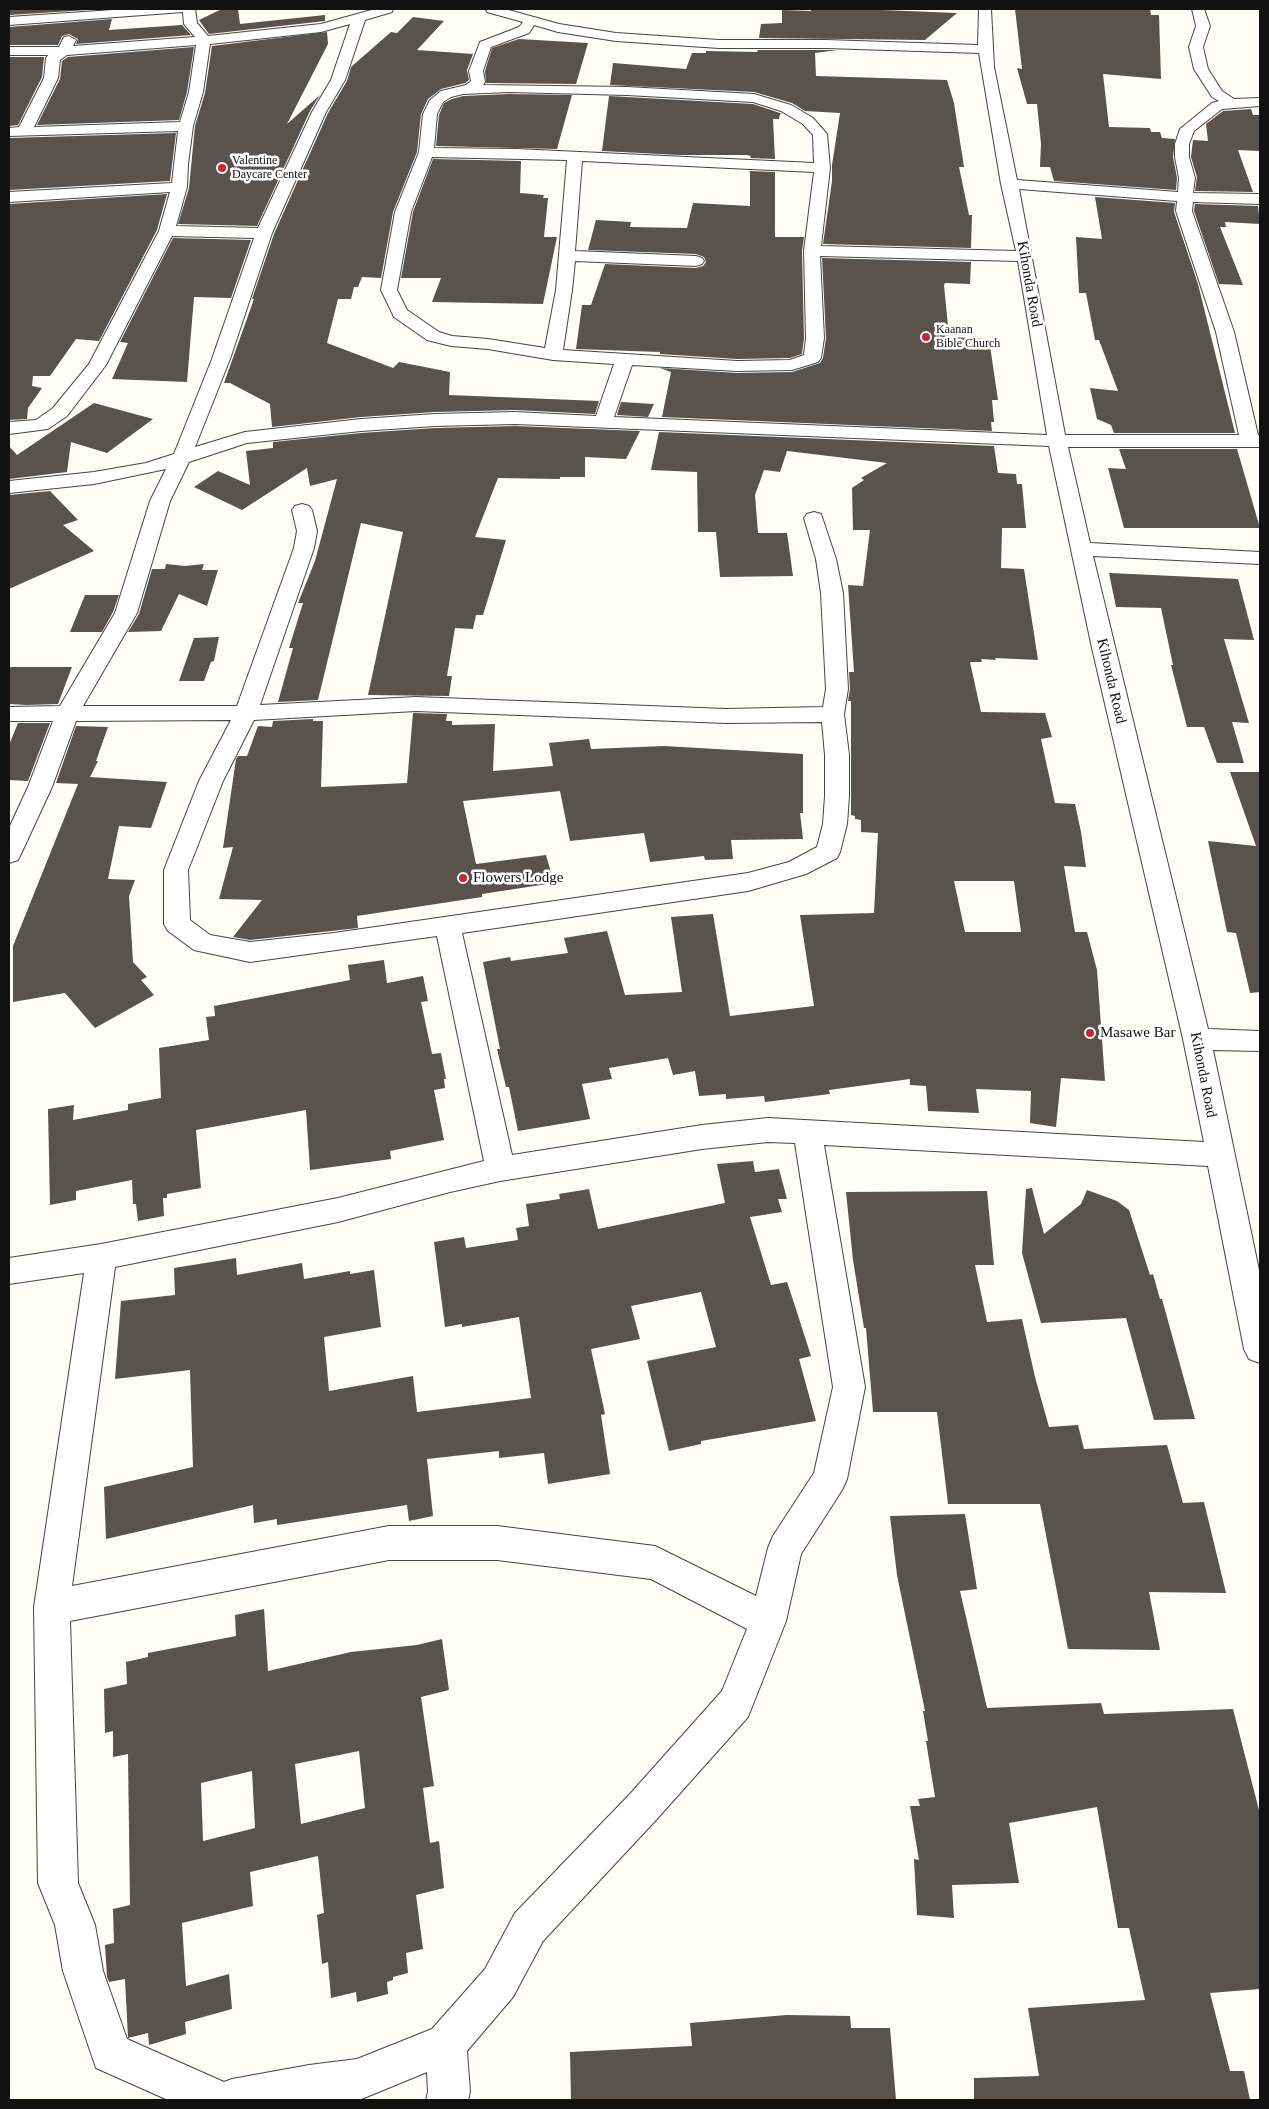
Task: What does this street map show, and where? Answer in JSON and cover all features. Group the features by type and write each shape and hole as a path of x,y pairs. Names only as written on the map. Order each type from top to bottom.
{"street":[{"path":"9,21 180,9"},
{"path":"9,428 41,425 60,412 97,365 167,231 179,187 180,164 186,126 196,92 204,39 191,24 189,9"},
{"path":"9,51 64,51 159,45 321,28 387,9"},
{"path":"492,9 558,28 616,37 719,44 826,44 985,49"},
{"name":"Kihonda Road","path":"985,9 985,49 1025,256 1057,441 1105,658 1197,1040 1260,1349"},
{"path":"1198,9 1203,26 1196,47 1200,69 1217,94 1231,103"},
{"path":"25,131 51,78 53,58 64,51 81,16"},
{"path":"9,854 40,787 68,714 126,614 160,501 182,457 221,359 264,233 319,112 338,80 359,18"},
{"path":"462,90 509,88 746,97 767,100 786,108 808,121 820,134 822,168 812,251 815,338 812,358 792,364 737,366 553,355 433,336 400,313 389,290 403,212 426,152 430,114 437,100 446,94 462,90 471,88 478,82 476,71 478,59 485,44 524,30 531,21"},
{"path":"9,487 103,476 149,468 245,438 361,425 435,420 515,418 1057,441 1255,441 1225,332 1184,211 1187,178 1182,157 1182,144 1187,129 1217,106 1231,103 1260,102"},
{"path":"9,132 186,126"},
{"path":"426,152 516,153 822,168"},
{"path":"553,355 564,290 575,157"},
{"path":"1010,184 1186,197 1260,199"},
{"path":"9,197 179,187"},
{"path":"167,231 264,233"},
{"path":"812,251 1025,256"},
{"path":"566,256 696,261"},
{"path":"603,422 626,359"},
{"path":"194,427 245,438"},
{"path":"302,510 307,532 304,548 246,713 211,781 176,870 177,924 203,942 250,952 448,926 748,882 797,868 828,852 835,824 837,796 838,755 833,714 837,689 832,594 826,559 814,518"},
{"path":"1082,549 1260,558"},
{"path":"9,714 246,713 304,708 416,704 726,716 833,714"},
{"path":"448,926 500,1169"},
{"path":"1197,1040 1260,1041"},
{"path":"9,1271 101,1257 338,1210 450,1180 500,1169 702,1137 768,1130 1219,1155"},
{"path":"232,2100 309,2086 357,2080 446,2044 500,1983 529,1927 643,1807 735,1704 768,1621 785,1548 830,1479 849,1387 808,1133"},
{"path":"101,1257 52,1607 58,1883 75,1925 82,1971 111,2053 215,2100"},
{"path":"52,1607 389,1543 496,1544 655,1563 768,1621"},
{"path":"446,2044 449,2092 446,2100"}],"building":[{"path":"104,9 9,15 9,10"},
{"path":"222,9 238,9 240,24 325,15 325,21 209,34 199,20"},
{"path":"811,9 957,13 925,40 759,38 761,24 782,23 782,10 811,11"},
{"path":"1015,9 1150,9 1151,15 1159,15 1161,79 1103,74 1109,127 1150,128 1151,132 1160,132 1162,138 1175,139 1173,157 1177,178 1176,190 1054,181 1050,167 1040,167 1041,144 1037,104 1027,104 1017,68 1022,69"},
{"path":"413,17 444,21 417,50 473,54 467,70 469,80 465,83 441,89 428,99 421,114 417,152 393,212 381,278 362,277 358,287 354,287 351,299 338,299 327,343 393,368 399,362 450,372 449,395 599,401 595,414 515,410 435,412 361,417 272,427 270,404 230,383 224,383 254,299 252,299 274,234 328,113 347,81 351,67 391,32 397,33"},
{"path":"112,19 109,30 182,25 191,35 76,44 78,39 69,34 62,36 58,45 9,45 9,27"},
{"path":"327,32 328,44 287,124 320,95 310,111 257,226 178,224 189,188 195,126 205,93 212,46"},
{"path":"519,39 588,43 576,84 486,83 485,71 492,48"},
{"path":"194,47 187,92 179,120 37,125 60,79 62,61 68,57"},
{"path":"758,50 837,50 815,53 816,76 947,80 954,103 964,167 959,167 969,215 972,215 971,248 823,244 840,113 805,111 792,103 754,92 610,85 613,63 686,69 692,53 706,53 706,51 757,52"},
{"path":"9,57 44,57 42,77 18,125 9,126"},
{"path":"509,94 572,95 557,149 436,146 439,115 444,103 463,96"},
{"path":"609,96 753,104 783,114 780,114 779,119 773,119 775,159 750,158 751,156 746,155 679,155 602,151"},
{"path":"1251,109 1253,115 1260,115 1260,151 1238,150 1253,192 1195,191 1197,177 1191,157 1193,140 1208,141 1206,124 1223,111"},
{"path":"176,133 170,181 9,190 9,138"},
{"path":"433,159 521,161 520,193 544,195 543,198 548,198 544,237 557,237 543,304 432,302 441,278 401,278 413,212"},
{"path":"750,171 775,172 775,237 804,237 802,251 804,338 802,354 790,358 737,359 660,354 660,352 576,349 582,305 591,305 605,264 696,268 703,266 706,262 704,257 696,254 588,250 596,220 631,222 630,227 687,228 693,203 750,206"},
{"path":"167,194 157,230 99,341 76,339 50,376 33,376 32,386 42,388 28,408 27,419 9,420 9,204"},
{"path":"1095,197 1175,203 1174,212 1198,284 1235,433 1114,433 1111,425 1097,419 1090,388 1118,391 1099,340 1095,340 1086,293 1079,293 1076,237 1102,239"},
{"path":"1195,204 1258,206 1260,224 1225,222 1226,227 1220,227 1243,285 1219,284 1194,211"},
{"path":"173,238 251,240 231,298 194,297 187,382 112,379 128,343 120,342"},
{"path":"822,258 971,262 970,284 945,283 944,285 949,337 989,339 998,400 992,400 994,422 991,422 992,431 662,417 671,372 660,368 737,373 792,372 820,363 823,358 826,338"},
{"path":"621,402 654,404 648,417 617,415"},
{"path":"94,403 153,419 107,453 71,442 67,472 9,479 9,446 17,455"},
{"path":"515,426 640,431 626,459 585,457 585,477 560,477 560,479 498,478 475,537 506,540 483,615 476,615 473,629 455,628 447,676 452,676 449,696 368,695 403,532 361,523 318,700 278,702 293,648 289,648 303,603 298,603 315,561 337,479 310,486 307,468 242,510 194,487 218,471 250,485 246,451 273,448 273,442 435,428"},
{"path":"659,432 994,446 998,473 1016,474 1017,484 1022,484 1026,528 1002,528 1001,568 1024,569 1038,660 995,658 996,660 981,659 982,662 970,662 981,712 1045,713 1052,737 1041,739 1055,803 1075,804 1081,832 1086,867 1064,866 1075,932 1087,932 1097,970 1105,1081 1061,1078 1056,1127 1030,1123 1031,1091 976,1089 979,1113 928,1111 926,1086 910,1085 910,1079 829,1090 830,1094 765,1102 764,1096 726,1099 726,1094 699,1096 695,1071 673,1075 668,1058 609,1068 612,1079 582,1084 590,1119 518,1131 509,1087 506,1087 497,1049 500,1049 483,962 510,957 511,961 568,953 564,938 607,931 625,995 682,992 671,917 713,914 730,1016 814,1006 800,915 874,913 878,833 861,832 861,820 855,819 855,816 851,815 851,701 848,701 850,689 849,672 854,672 848,585 863,586 870,530 853,530 852,488 864,480 861,478 887,463 787,451 780,472 764,470 755,495 758,533 787,533 793,576 720,577 716,532 698,532 697,472 651,470","holes":["954,881 1014,881 1021,932 965,932"]},
{"path":"1119,449 1237,449 1260,528 1124,528 1108,468 1126,469"},
{"path":"50,491 78,520 63,525 94,551 9,589 9,495"},
{"path":"166,564 185,566 204,564 202,570 218,570 207,606 179,594 161,631 128,632 139,614 152,569 165,569"},
{"path":"1109,573 1238,579 1254,640 1224,639 1249,723 1232,722 1244,763 1217,763 1204,727 1187,727 1171,665 1173,665 1161,608 1116,607"},
{"path":"85,595 119,595 113,612 102,632 70,632"},
{"path":"219,637 214,661 211,662 204,681 179,681 194,638"},
{"path":"9,667 72,667 58,704 26,705 9,704"},
{"path":"413,713 447,714 446,721 452,721 452,725 495,724 493,771 553,766 549,743 589,739 591,749 664,746 803,754 803,813 800,813 803,839 731,840 733,859 705,860 704,856 650,862 644,833 570,841 560,791 463,801 476,864 546,855 554,883 482,894 482,897 357,916 358,928 250,940 233,937 262,900 219,899 233,847 223,848 236,759 238,756 247,756 258,726 272,727 273,721 313,719 313,721 323,721 321,787 407,783"},
{"path":"18,723 50,723 28,781 9,780 9,745"},
{"path":"76,726 108,727 96,761 98,761 90,777 167,782 151,828 119,826 108,879 135,880 129,896 133,962 147,977 141,980 154,995 95,1028 65,993 13,1002 13,946 78,784 56,783"},
{"path":"1230,772 1260,772 1260,992 1250,993 1236,933 1227,932 1208,841 1256,846"},
{"path":"384,960 387,983 423,976 428,1001 421,1002 432,1054 441,1053 446,1079 444,1079 445,1088 434,1090 444,1140 390,1151 391,1159 310,1170 306,1110 196,1130 201,1188 167,1194 167,1198 163,1198 164,1216 138,1221 136,1204 133,1204 132,1180 76,1191 76,1200 50,1205 48,1109 74,1105 73,1120 128,1110 128,1104 161,1098 159,1048 209,1040 206,1017 215,1016 214,1006 350,980 348,965"},
{"path":"753,1161 755,1172 779,1169 787,1199 778,1199 782,1212 750,1217 771,1285 787,1282 794,1303 811,1356 799,1359 816,1421 701,1441 701,1444 669,1451 647,1361 716,1347 701,1292 631,1306 640,1339 591,1349 605,1414 601,1415 610,1474 548,1484 544,1453 499,1458 499,1451 427,1459 433,1516 409,1521 407,1505 277,1525 277,1519 254,1523 253,1505 106,1539 104,1487 193,1467 190,1370 115,1379 121,1301 175,1295 174,1268 236,1258 237,1275 302,1263 304,1279 350,1271 350,1274 374,1270 381,1327 324,1337 329,1391 413,1376 417,1412 531,1398 519,1317 462,1327 462,1324 445,1327 434,1242 464,1237 466,1248 518,1240 516,1228 529,1226 526,1204 560,1199 559,1194 589,1189 598,1229 725,1203 717,1164"},
{"path":"1032,1188 1044,1234 1081,1204 1087,1190 1117,1201 1129,1210 1150,1275 1153,1274 1160,1299 1162,1299 1195,1419 1154,1420 1126,1318 1041,1323 1022,1253 1026,1189"},
{"path":"987,1191 994,1265 975,1265 987,1322 1022,1319 1049,1427 1078,1425 1084,1449 1167,1445 1183,1503 1204,1502 1226,1593 1149,1592 1160,1650 1068,1649 1040,1504 948,1504 937,1412 873,1412 866,1328 864,1328 853,1260 846,1192"},
{"path":"965,1514 977,1589 960,1591 987,1708 1101,1703 1104,1714 1233,1709 1260,1814 1260,1989 1210,1993 1230,2071 1244,2071 1250,2100 974,2100 974,2078 1039,2076 1028,2008 1145,2000 1129,1928 1118,1928 1097,1807 1009,1823 1019,1883 952,1885 954,1918 917,1915 914,1859 919,1860 910,1806 920,1806 918,1799 935,1797 926,1741 928,1741 923,1711 925,1711 897,1575 890,1516"},
{"path":"264,1609 268,1671 351,1652 417,1645 442,1639 449,1690 421,1697 434,1786 423,1788 430,1843 439,1841 444,1888 416,1895 423,1949 406,1953 408,1973 393,1977 393,1980 387,1982 388,1994 357,2002 356,1992 331,1998 328,1962 322,1964 317,1915 324,1913 318,1856 250,1872 253,1906 182,1923 186,1986 229,1974 232,2009 185,2022 186,2034 149,2045 148,2033 128,2038 125,1979 109,1982 107,1977 105,1945 114,1943 113,1909 130,1905 128,1754 113,1757 113,1731 105,1733 104,1689 127,1684 126,1662 148,1657 148,1653 236,1636 235,1615","holes":["359,1751 365,1808 301,1824 295,1764","252,1771 255,1828 203,1841 201,1783"]},
{"path":"787,2015 850,2016 851,2028 890,2028 896,2100 571,2100 570,2052 692,2046 690,2023"}],"place":[{"name":"Valentine Daycare Center","path":"222,168"},
{"name":"Kaanan Bible Church","path":"926,337"},
{"name":"Flowers Lodge","path":"463,878"},
{"name":"Masawe Bar","path":"1090,1033"}]}
